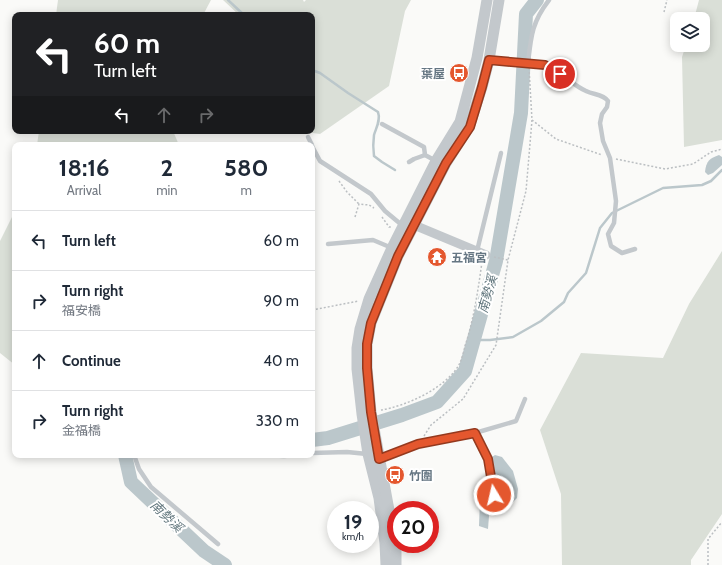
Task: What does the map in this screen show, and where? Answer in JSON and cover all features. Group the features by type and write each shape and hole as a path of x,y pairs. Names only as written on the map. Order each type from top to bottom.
{"street":[{"path":"386,565 385,543 370,447 368,414 357,369 357,348 360,329 398,256 409,226 460,122 477,58 487,0"},
{"path":"441,162 470,127 491,61 499,0"},
{"path":"477,58 491,61"},
{"path":"409,226 482,253"},
{"path":"374,301 392,248 409,226"},
{"path":"370,447 379,459 393,532 396,565"}],"lane":[{"path":"528,63 532,33 540,12 549,0"},
{"path":"491,61 545,65 560,74 575,86 606,98 608,101 607,107 602,114 600,124 603,141 610,158 616,201 614,223 608,234 611,246 622,253 635,249"},
{"path":"382,124 424,147 425,155"},
{"path":"308,137 310,142"},
{"path":"315,151 320,161 371,194 385,211 409,226"},
{"path":"482,253 501,153"},
{"path":"409,162 414,158 425,155 441,162"},
{"path":"328,244 373,240 392,248"},
{"path":"379,459 418,444 475,433 516,421 525,399"},
{"path":"475,433 488,459 494,495"},
{"path":"315,453 347,452 370,447"},
{"path":"135,458 151,487 218,544"}],"path":[{"path":"664,12 667,0"},
{"path":"418,444 432,425 463,399 496,344 508,260 526,191 532,120"},
{"path":"335,171 344,188 359,204 369,205 375,209"},
{"path":"355,218 359,204"},
{"path":"380,215 389,227 395,228 409,226"},
{"path":"368,414 407,404 427,393 447,379 460,364 470,332 479,285 482,253 508,260"},
{"path":"315,310 374,301"},
{"path":"708,565 708,539 722,522"}],"shaded area":[{"path":"58,0 211,0 205,12 56,12"},
{"path":"223,0 303,0 304,2 306,0 411,0 405,11 389,86 320,134 315,133 315,12 236,12"},
{"path":"699,0 722,0 722,140 684,147 682,57 684,52 710,52 710,12 696,12"},
{"path":"39,134 174,134 178,142 37,142"},
{"path":"719,155 722,157 722,165 713,173 708,175 705,172 707,163 713,157"},
{"path":"12,217 12,363 0,353 0,241"},
{"path":"722,251 722,514 691,560 691,565 562,565 561,494 540,430 581,353 663,358 689,304"},
{"path":"495,455 502,457 513,471 518,489 517,498 512,503 500,500 492,465 492,457"},
{"path":"480,499 490,503 488,529 479,526"}],"waterway":[{"path":"228,0 241,12"},
{"name":"南勢溪","path":"315,440 328,438 402,415 437,402 465,371 496,261 521,113 526,14 537,0"},
{"path":"315,71 378,112 379,121 374,135 374,156 395,170"},
{"path":"474,340 490,340 513,337 541,321 564,302 568,293 586,273 600,228 612,213 663,188 702,185 711,181 722,170"},
{"name":"南勢溪","path":"126,458 131,482 204,551 225,565"}],"place":[{"name":"葉屋","path":"459,73"},
{"name":"五福宮","path":"437,257"},
{"name":"竹圍","path":"395,475"}],"route":[{"path":"494,495 488,459 475,433 418,444 379,459 371,412 367,368 367,344 371,323 398,256 446,163 470,127 489,60 545,65 560,74"}]}
